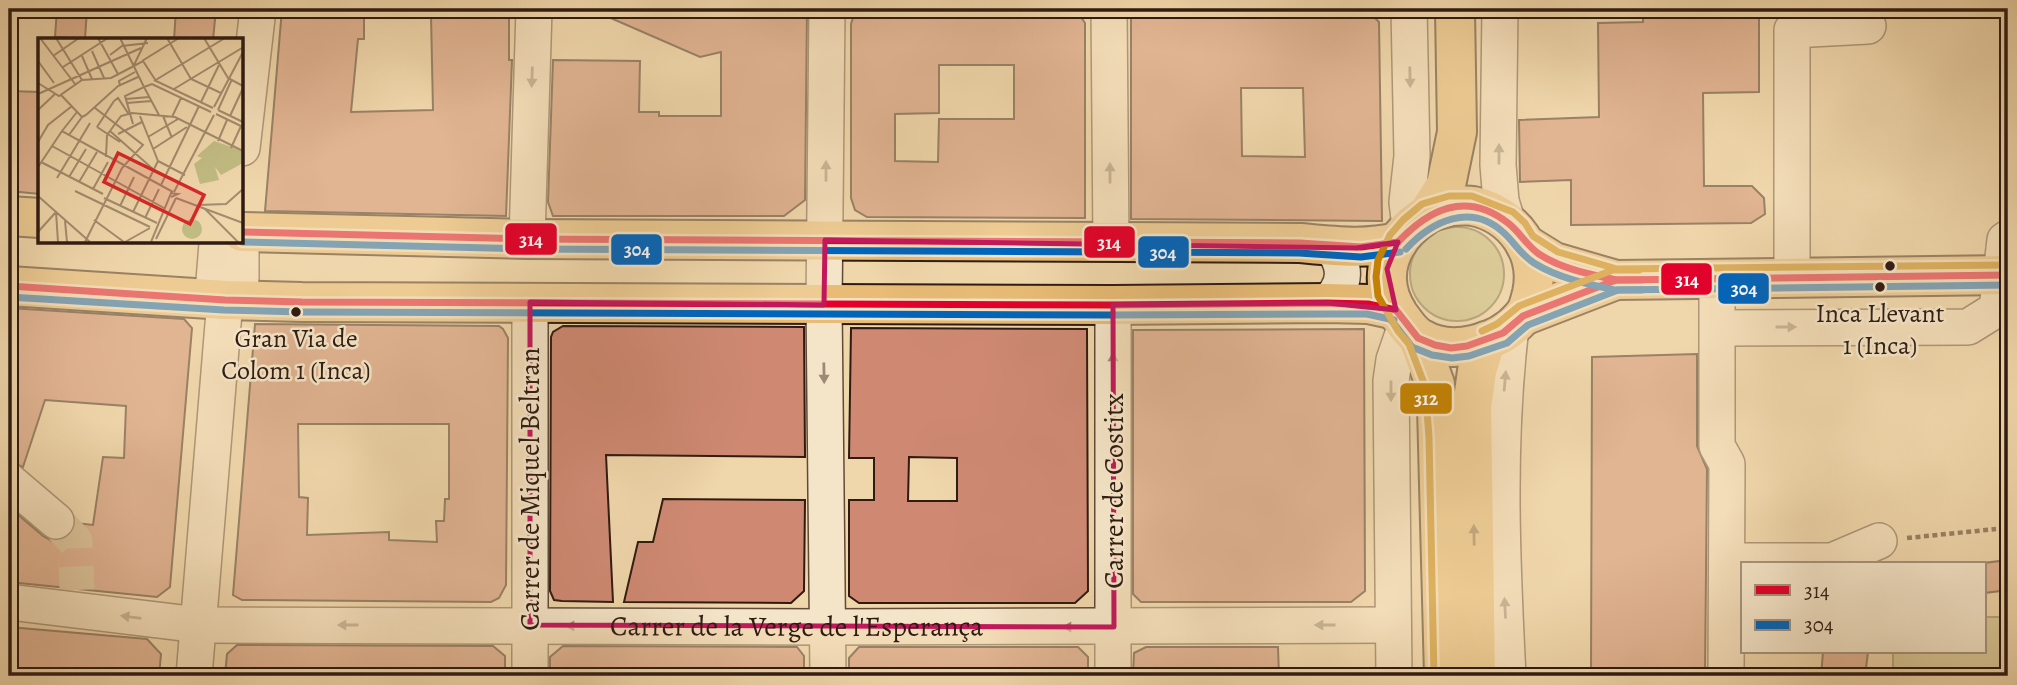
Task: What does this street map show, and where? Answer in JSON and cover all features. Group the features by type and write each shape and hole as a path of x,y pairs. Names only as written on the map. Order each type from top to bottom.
{"main road":[{"path":"1444,676 1439,436 1435,384 1407,324 1388,293 1386,278 1388,264 1412,227 1446,185 1457,132 1455,9"},
{"path":"1457,132 1472,186 1507,226 1533,265 1533,285 1477,371 1472,407 1476,676"},
{"path":"243,232 527,239 1111,242 1330,245 1356,248 1379,246 1451,206 1472,206 1507,226 1554,262 1616,280 1792,277 2006,257"},
{"path":"9,216 38,218"},
{"path":"9,286 225,300 824,305 1368,304 1407,324 1435,345 1451,348 1467,346 1616,280"}],"street":[{"path":"243,139 258,9"},
{"path":"527,239 534,9"},
{"path":"827,9 824,305 828,676"},
{"path":"1109,9 1111,242"},
{"path":"1409,9 1412,156 1407,202 1412,227"},
{"path":"1500,9 1499,165 1501,201 1507,226"},
{"path":"1792,277 1793,30 1868,26"},
{"path":"218,243 214,281 225,300"},
{"path":"194,676 225,300 241,278 239,243"},
{"path":"1327,303 1338,293 1343,274 1340,258 1330,245"},
{"path":"1718,328 1968,327 1997,309 2006,257"},
{"path":"1717,279 1717,446 1727,464 1726,676"},
{"name":"Carrer de Miquel Beltran","path":"530,302 530,676"},
{"name":"Carrer de Costitx","path":"1113,305 1114,676"},
{"path":"1394,676 1391,381 1394,360 1407,324"},
{"path":"1507,328 1502,448 1508,676"},
{"path":"9,481 56,521"},
{"path":"1727,561 1832,561 1879,541"},
{"name":"Carrer de la Verge de l'Esperança","path":"9,602 75,600 199,625 1393,625"}],"path":[{"path":"1879,541 1996,529"}],"highlighted area":[{"path":"825,240 1356,248 1398,242 1387,269 1396,310 1327,303 1113,305 1114,627 530,625 530,302 824,305"}],"shaded area":[{"path":"1457,227 1475,231 1490,241 1500,256 1504,274 1500,292 1490,307 1475,317 1457,321 1439,317 1424,307 1414,292 1410,274 1414,256 1424,241 1439,231"},
{"path":"1986,617 2008,617 2008,676 1893,676 1893,654 1986,654"}],"building":[{"path":"57,9 87,9 85,38 55,37"},
{"path":"176,9 216,9 213,38 174,38"},
{"path":"282,9 364,9 364,39 358,39 351,112 433,110 431,16 439,16 439,9 509,9 509,60 512,60 506,216 265,211"},
{"path":"590,9 807,9 805,200 784,216 553,216 548,202 553,60 640,61 639,112 659,112 659,116 721,116 721,52 700,57"},
{"path":"1643,9 1759,9 1759,92 1703,93 1704,186 1752,186 1764,198 1765,214 1751,223 1571,225 1571,180 1520,182 1519,120 1599,117 1598,23 1643,22"},
{"path":"1369,12 1379,22 1382,221 1131,219 1131,18 1141,13","holes":["1241,88 1303,88 1305,157 1242,156"]},
{"path":"854,14 1079,14 1085,23 1085,218 867,217 855,210 851,198 851,24","holes":["939,65 1014,65 1014,119 939,119 938,162 895,161 895,114 939,113"]},
{"path":"9,91 38,92 38,194 9,191"},
{"path":"9,308 184,319 192,328 170,587 157,597 9,582 9,507 52,541 71,535 76,523 93,525 103,457 124,458 126,406 45,400 23,467 9,461"},
{"path":"255,324 499,326 503,329 508,338 506,585 499,598 491,602 242,600 233,595","holes":["298,424 449,424 449,499 445,499 444,521 436,521 437,542 389,540 389,532 307,535 308,498 299,497"]},
{"path":"563,326 804,327 805,457 606,455 613,602 554,600 550,591 551,337 553,332"},
{"path":"851,328 1087,329 1088,591 1075,603 859,603 849,596 849,500 874,500 874,458 849,458","holes":["909,457 957,458 957,501 908,501"]},
{"path":"1364,329 1365,591 1351,602 1141,602 1133,594 1133,330"},
{"path":"1697,354 1697,446 1707,469 1705,676 1591,676 1592,357"},
{"path":"663,499 805,500 804,591 791,603 624,602 638,542 653,542"},
{"path":"2008,560 2008,590 1986,593 1986,563"},
{"path":"9,627 147,639 161,654 159,676 9,676"},
{"path":"237,645 493,646 505,656 505,676 225,676 227,654"},
{"path":"563,646 797,647 804,656 804,676 550,676 550,657"},
{"path":"859,647 1078,647 1088,657 1088,676 849,676 849,658"},
{"path":"1146,647 1278,647 1279,676 1133,676 1134,653"},
{"path":"1823,654 1868,654 1865,676 1821,676"}],"tunnel":[{"path":"56,521 75,541 77,590"}],"transit line":[{"name":"312","path":"1434,676 1429,437 1425,386 1409,344 1398,331 1378,296 1376,277 1378,260 1390,235 1422,204 1449,196 1472,196 1513,212 1525,223 1533,236 1558,252 1617,269 2008,265"},
{"name":"314","path":"1398,242 1423,220 1450,208 1464,206 1493,213 1516,230 1534,250 1557,264 1616,280 2008,275"},
{"name":"304","path":"1406,249 1440,223 1465,217 1478,218 1491,224 1504,233 1529,260 1553,273 1615,290 2008,285"},
{"name":"314","path":"243,232 527,239 1300,243 1361,247 1398,242"},
{"name":"304","path":"243,242 527,249 1299,253 1361,257 1400,252"},
{"name":"312","path":"1482,331 1497,324 1519,306 1613,270 1639,270"},
{"name":"314","path":"1396,310 1418,338 1451,348 1467,346 1503,333 1523,316 1616,280 1642,280"},
{"name":"314","path":"9,286 225,300 302,302 1113,305 1327,303 1368,304 1396,310"},
{"name":"304","path":"1388,316 1412,347 1432,355 1452,358 1469,356 1507,343 1528,325 1618,290 1642,290"},
{"name":"304","path":"9,297 302,312 1367,314 1394,320"}],"place":[{"name":"Inca Llevant 1 (Inca)","path":"1880,287"},
{"name":"Gran Via de Colom 1 (Inca)","path":"296,312"}]}
